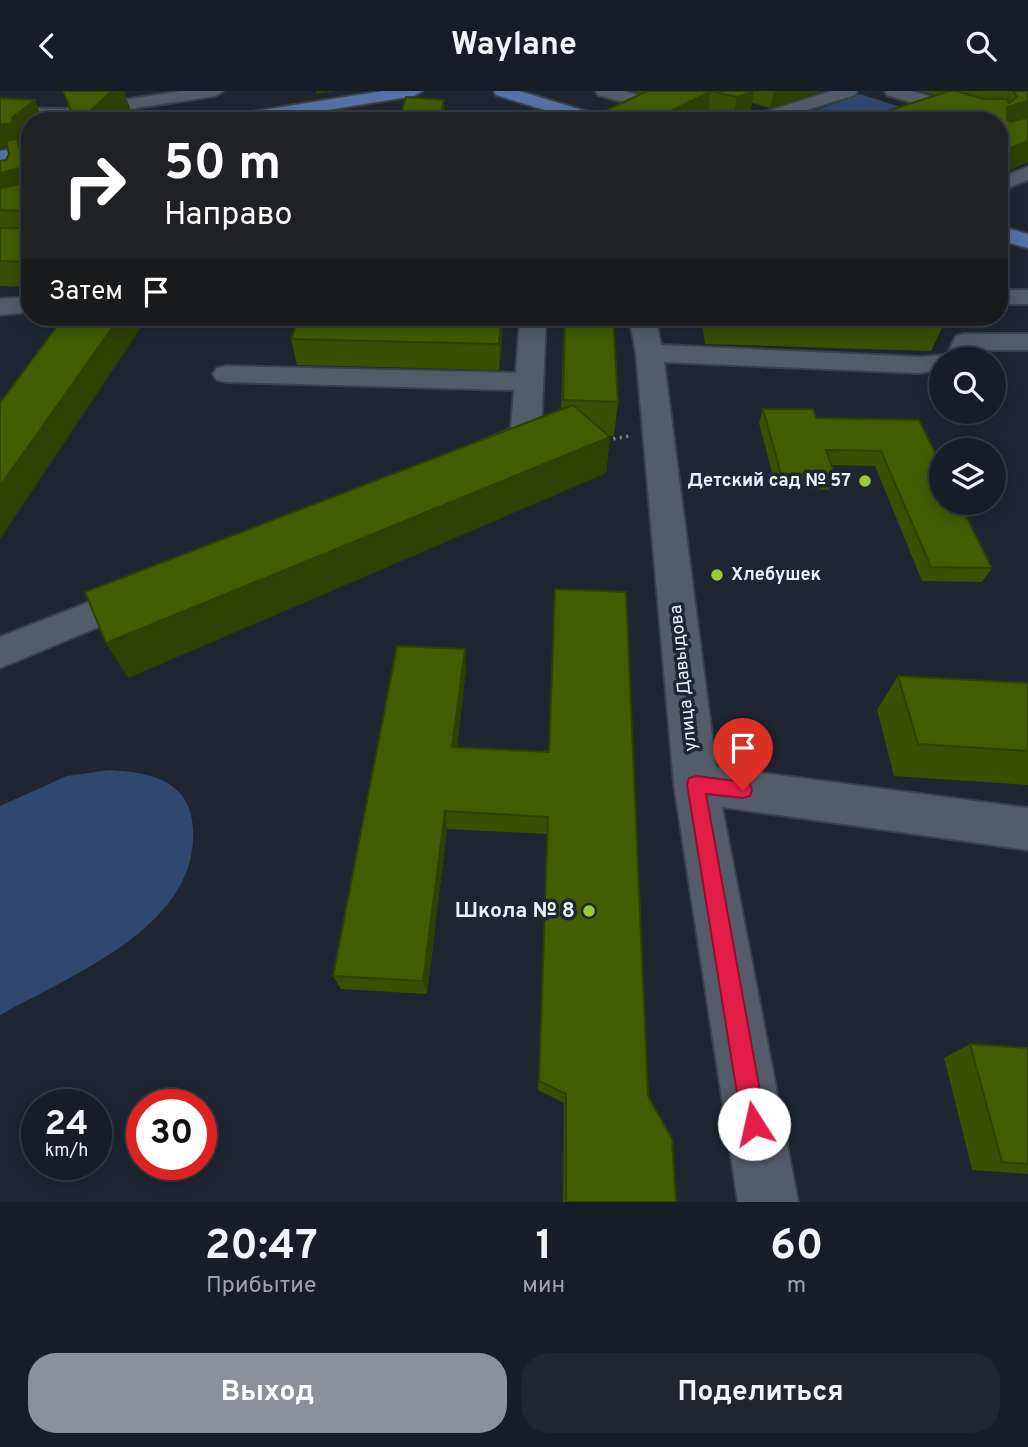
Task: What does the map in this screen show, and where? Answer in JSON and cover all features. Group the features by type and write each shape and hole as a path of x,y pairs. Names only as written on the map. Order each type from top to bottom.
{"main road":[{"path":"282,112 414,91"},
{"path":"502,91 554,112"},
{"path":"1,156 21,153"},
{"path":"1008,235 1028,241"}],"street":[{"path":"77,112 215,91"},
{"path":"604,91 644,102 616,112"},
{"path":"772,112 849,91"},
{"path":"893,91 964,112"},
{"path":"0,113 21,113"},
{"path":"1,156 7,177"},
{"path":"1008,182 1025,177"},
{"path":"1008,297 1028,297"},
{"path":"0,307 21,305"},
{"path":"462,461 526,434 533,326"},
{"path":"645,335 919,365 929,364"},
{"name":"улица Давыдова","path":"645,335 696,784 768,1202"},
{"path":"963,347 965,342 1028,342"},
{"path":"227,374 530,382"},
{"path":"0,653 167,584"},
{"path":"696,784 1028,829"}],"path":[{"path":"595,440 631,435"}],"shaded area":[{"path":"860,94 910,110 905,112 812,112"},
{"path":"109,770 136,773 161,780 172,786 188,806 192,820 191,856 179,888 157,916 129,941 63,982 0,1015 0,806 67,776"}],"building":[{"path":"63,91 112,91 89,112 71,112"},
{"path":"647,91 711,91 669,112 603,112"},
{"path":"711,91 754,91 737,97"},
{"path":"949,91 984,99 1007,99 1009,103 1017,97 1013,91 1028,91 1028,101 1007,107 1007,112 884,112"},
{"path":"406,97 444,100 441,112 402,112"},
{"path":"0,98 35,100 12,118 13,123 0,125"},
{"path":"1028,117 1028,141 1008,149 1008,120"},
{"path":"17,139 21,170 19,168 0,173 0,161 6,160 9,154 6,141"},
{"path":"21,184 21,211 0,210 0,188"},
{"path":"21,211 21,262 0,261 0,228 20,228"},
{"path":"57,326 114,326 0,486 0,403"},
{"path":"296,326 500,326 499,344 291,339"},
{"path":"565,326 614,326 618,402 563,400"},
{"path":"573,405 610,437 106,643 85,592"},
{"path":"763,409 813,409 816,418 919,420 929,440 929,515 966,515 992,568 931,567 881,451 826,450 835,475 781,474"},
{"name":"Школа № 8","path":"555,589 626,592 648,1096 672,1139 676,1202 566,1202 566,1094 539,1081 548,817 445,811 423,981 333,976 397,646 465,649 452,747 549,752"},
{"path":"898,676 1028,683 1028,751 918,744"},
{"path":"970,1044 1028,1048 1028,1164 1002,1162"}],"place":[{"name":"Детский сад № 57","path":"865,481"},
{"name":"Хлебушек","path":"717,575"},
{"name":"Школа № 8","path":"589,911"}],"route":[{"path":"743,790 696,784 754,1124"}]}
